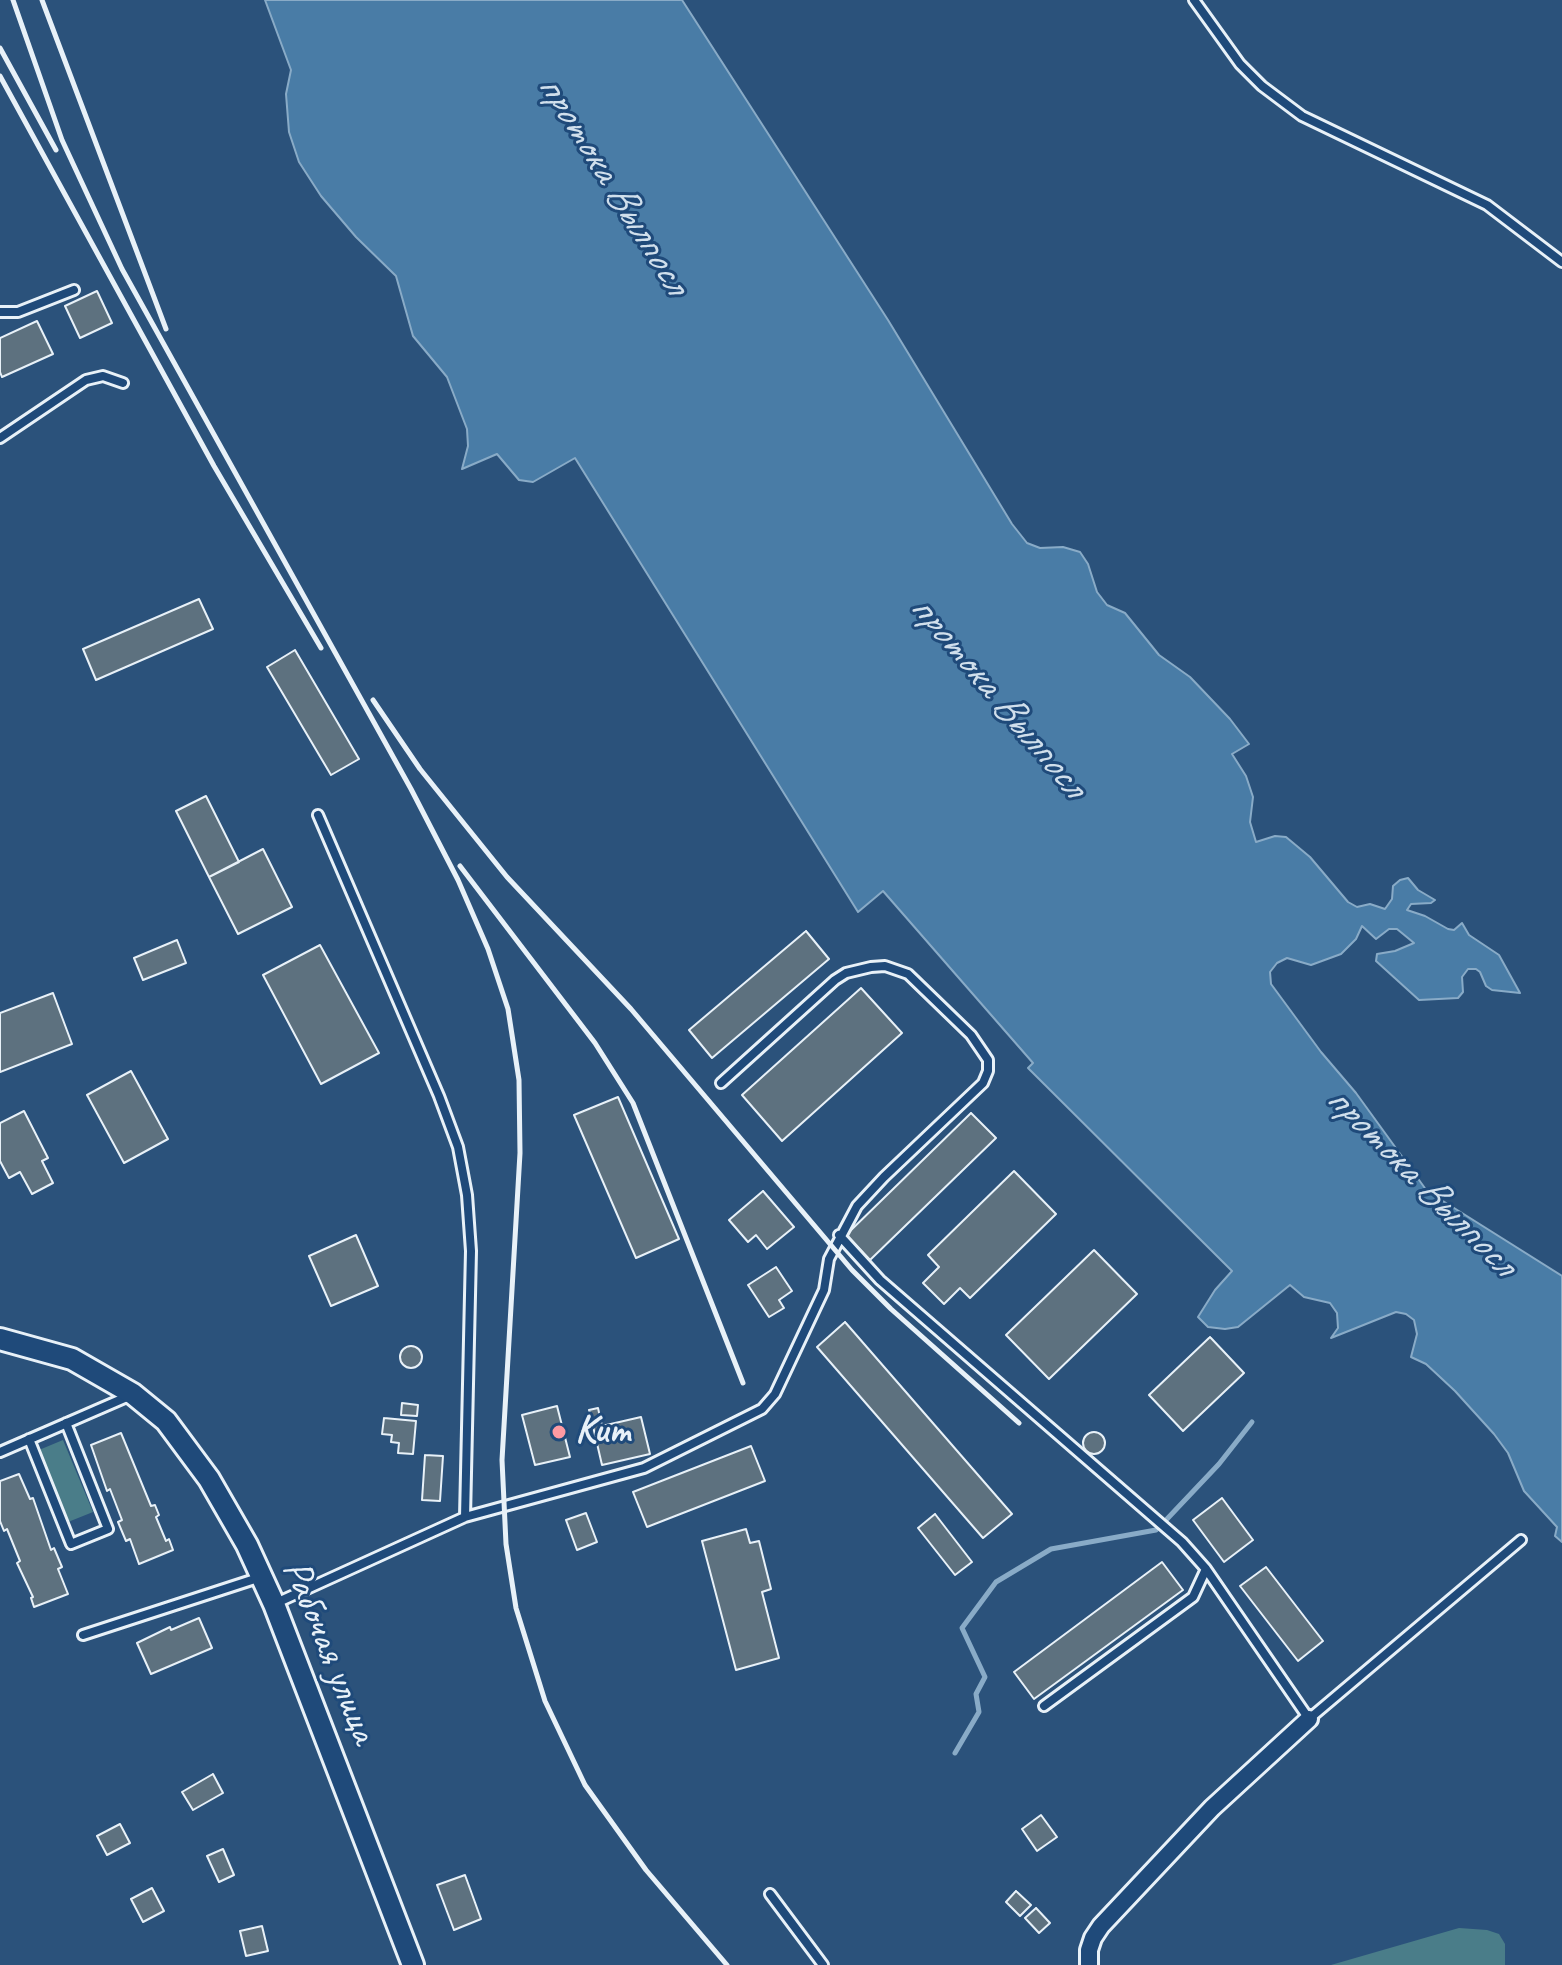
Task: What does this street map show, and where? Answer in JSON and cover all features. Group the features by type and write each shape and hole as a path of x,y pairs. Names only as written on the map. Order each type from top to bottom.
{"street":[{"name":"Рабочая улица","path":"0,1339 72,1359 133,1394 166,1421 209,1479 247,1545 274,1604 413,1965"},
{"path":"1089,1965 1089,1950 1101,1926 1212,1808 1309,1719"}],"lane":[{"path":"1194,0 1240,64 1262,86 1302,116 1487,205 1562,262"},
{"path":"0,312 18,312 74,290"},
{"path":"0,438 86,380 103,376 123,383"},
{"path":"318,815 458,1147 467,1195 471,1251 465,1517"},
{"path":"274,1604 465,1517 644,1468 762,1409 775,1394 824,1290 829,1259 857,1206 983,1083 988,1060 981,1047 908,974 885,966 871,967 846,973 835,980 721,1083"},
{"path":"839,1235 880,1280 1182,1542 1206,1569 1309,1719 1521,1540"},
{"path":"0,1452 133,1394"},
{"path":"29,1439 71,1544 108,1529 66,1423"},
{"path":"1044,1706 1193,1597 1206,1569"},
{"path":"83,1635 261,1577"},
{"path":"770,1894 823,1965"}],"green space":[{"path":"63,1440 93,1512 68,1522 39,1450"},
{"path":"1459,1928 1499,1934 1505,1944 1505,1965 1331,1965"}],"water":[{"name":"протока Вылпосл","path":"265,0 682,0 888,320 1012,524 1027,543 1040,548 1063,547 1080,552 1088,564 1097,592 1107,605 1125,613 1159,655 1190,677 1249,744 1232,754 1246,776 1253,797 1250,822 1256,842 1275,836 1286,837 1310,857 1348,902 1357,907 1370,904 1385,909 1392,899 1393,886 1408,878 1418,890 1435,900 1411,904 1407,910 1448,929 1454,930 1462,923 1469,935 1499,955 1520,993 1492,990 1486,986 1480,972 1468,969 1462,977 1463,992 1458,998 1419,1000 1376,961 1377,954 1414,943 1397,929 1389,929 1376,939 1362,926 1356,939 1341,954 1311,965 1287,958 1277,963 1270,972 1271,984 1427,1191 1562,1276 1562,1542 1555,1536 1557,1527 1524,1491 1508,1453 1494,1434 1426,1364 1411,1357 1417,1334 1414,1320 1406,1314 1396,1312 1331,1338 1338,1328 1337,1313 1330,1303 1304,1297 1290,1285 1238,1327 1208,1327 1198,1317 1232,1271 1028,1068 1033,1063 883,891 858,912 575,458 533,482 519,480 497,454 462,469 468,446 467,429 447,377 413,336 396,276 356,237 321,196 299,162 289,132 286,94 291,70"}],"building":[{"path":"97,291 112,323 80,338 65,306"},
{"path":"37,321 53,354 2,377 0,338"},
{"path":"199,599 213,629 96,680 83,649"},
{"path":"295,650 359,759 331,775 267,667"},
{"path":"206,796 239,862 209,877 176,811"},
{"path":"263,849 292,907 238,934 209,877"},
{"path":"806,931 829,959 712,1058 689,1030"},
{"path":"177,940 186,963 143,980 134,958"},
{"path":"320,945 379,1053 321,1084 263,975"},
{"path":"861,988 902,1033 782,1141 742,1095"},
{"path":"53,993 72,1044 0,1072 0,1013"},
{"path":"131,1071 168,1139 124,1163 87,1095"},
{"path":"618,1097 679,1239 636,1258 574,1115"},
{"path":"24,1111 48,1158 42,1161 53,1183 32,1194 20,1172 9,1178 0,1161 0,1123"},
{"path":"971,1113 996,1138 870,1260 846,1235"},
{"path":"1014,1171 1056,1214 970,1298 960,1288 944,1304 923,1283 939,1267 928,1255"},
{"path":"763,1191 794,1227 767,1249 756,1235 748,1242 729,1220"},
{"path":"356,1235 378,1286 331,1306 309,1256"},
{"path":"1094,1250 1137,1294 1049,1379 1006,1335"},
{"path":"776,1267 792,1291 779,1300 784,1308 769,1317 748,1285"},
{"path":"845,1322 1012,1514 983,1538 817,1347"},
{"path":"1210,1337 1244,1373 1183,1431 1149,1395"},
{"path":"411,1346 419,1349 422,1357 419,1365 411,1368 403,1365 400,1357 403,1349"},
{"path":"402,1403 418,1405 417,1416 401,1415"},
{"path":"557,1406 570,1457 535,1465 522,1415"},
{"path":"598,1408 602,1426 641,1417 650,1454 602,1465 592,1422 588,1423 587,1417 591,1416 589,1410"},
{"path":"384,1418 416,1421 413,1454 398,1453 399,1443 391,1442 392,1435 382,1434"},
{"path":"1094,1432 1102,1435 1105,1443 1102,1451 1094,1454 1086,1451 1083,1443 1086,1435"},
{"path":"121,1433 151,1506 155,1505 159,1515 156,1517 166,1541 169,1539 173,1550 139,1564 130,1539 126,1541 118,1522 122,1520 110,1489 107,1491 91,1445"},
{"path":"751,1446 765,1481 647,1527 633,1492"},
{"path":"425,1455 443,1456 440,1501 422,1500"},
{"path":"19,1474 30,1499 33,1498 51,1550 54,1548 62,1567 58,1569 68,1594 34,1607 33,1597 17,1563 20,1561 7,1529 4,1531 0,1521 0,1481"},
{"path":"1222,1498 1253,1540 1224,1562 1193,1520"},
{"path":"586,1513 597,1542 577,1550 566,1520"},
{"path":"935,1514 972,1562 955,1575 918,1528"},
{"path":"746,1529 750,1543 759,1541 771,1589 762,1592 779,1658 736,1670 702,1541"},
{"path":"1162,1562 1183,1590 1034,1699 1014,1672"},
{"path":"1266,1567 1323,1641 1298,1661 1240,1586"},
{"path":"199,1618 212,1648 151,1674 137,1643 170,1627 171,1630"},
{"path":"213,1774 223,1793 193,1810 182,1792"},
{"path":"1041,1815 1057,1837 1037,1851 1022,1829"},
{"path":"120,1824 130,1843 107,1855 97,1836"},
{"path":"223,1849 234,1875 219,1882 207,1856"},
{"path":"465,1875 481,1919 454,1930 437,1885"},
{"path":"152,1888 164,1911 143,1922 131,1899"},
{"path":"1016,1891 1031,1905 1020,1916 1006,1902"},
{"path":"1036,1908 1050,1923 1039,1933 1025,1918"},
{"path":"262,1926 268,1951 246,1956 240,1931"}],"waterway":[{"path":"1167,1519 1219,1464 1252,1422"},
{"path":"955,1753 979,1712 976,1694 985,1677 962,1628 996,1582 1051,1549 1156,1530"}],"railway":[{"path":"13,0 62,140 122,269 411,789 458,880 488,949 508,1009 519,1080 520,1153 502,1460 506,1544 516,1608 545,1701 585,1785 646,1870 727,1965"},
{"path":"42,0 166,329"},
{"path":"0,48 56,150"},
{"path":"0,76 214,466 321,648"},
{"path":"373,700 420,769 507,877 631,1009 852,1270 891,1309 1019,1423"},
{"path":"460,866 595,1043 633,1103 743,1383"}],"place":[{"name":"Кит","path":"559,1432"}]}
